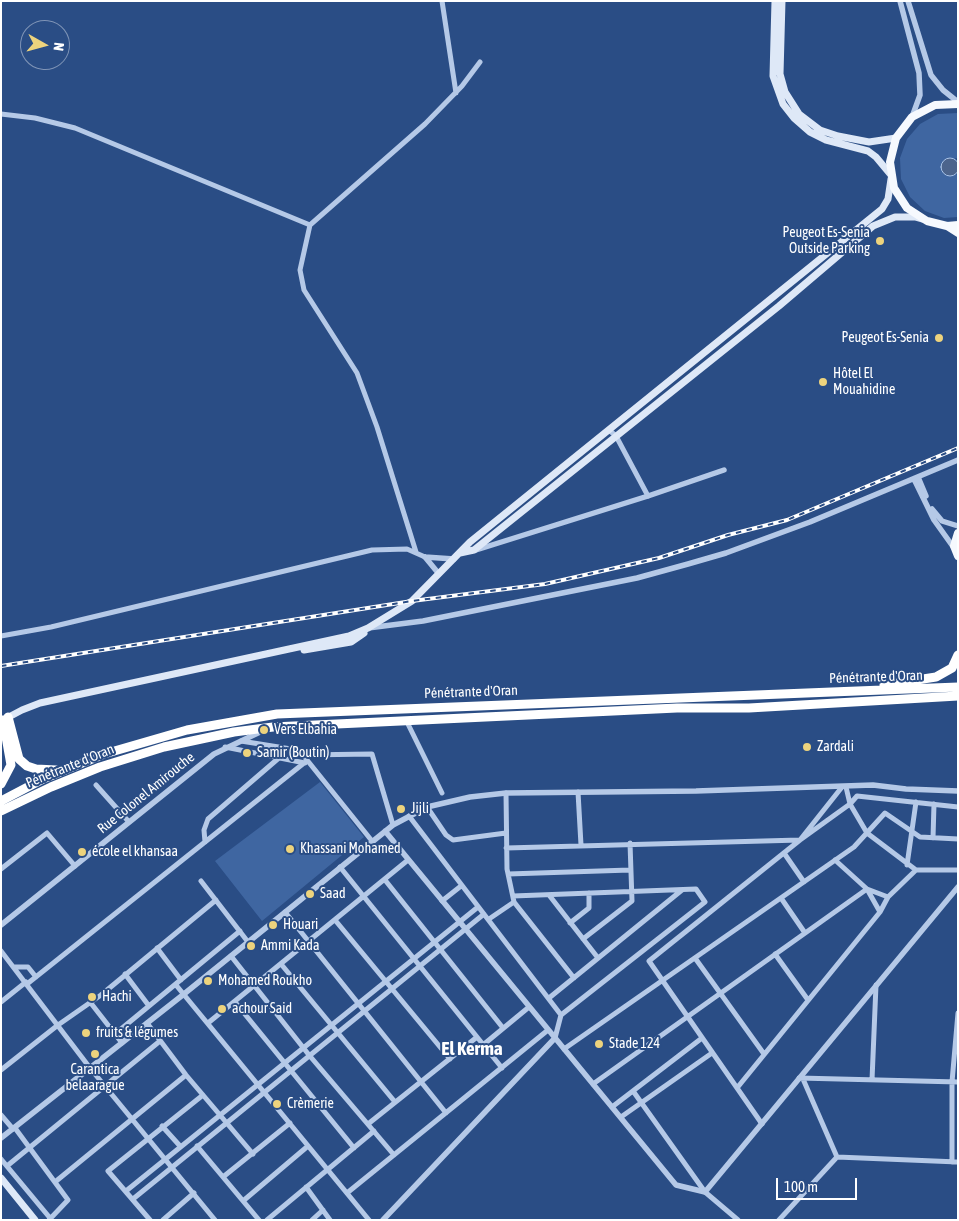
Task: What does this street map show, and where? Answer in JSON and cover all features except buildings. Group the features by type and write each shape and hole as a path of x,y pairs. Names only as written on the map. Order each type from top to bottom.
{"highway":[{"path":"810,693 924,680 945,673 952,668 958,656"},
{"name":"Pénétrante d'Oran","path":"1,801 82,761 187,730 277,714 958,687"},
{"name":"Pénétrante d'Oran","path":"1,811 51,787 110,764 204,738 273,727 677,708 749,708 958,696"},
{"path":"1,784 10,765 10,751 3,735 4,720"},
{"path":"4,720 19,759 27,766 45,771 56,770 82,761"}],"main road":[{"path":"4,720 40,704 252,657 351,642 359,638 368,628 412,601 470,542 882,209 888,199 891,175 872,153 818,137 799,124 788,112 779,96 773,76 775,1"},
{"path":"782,1 780,74 785,92 799,114 820,130 838,136 869,142 896,138"},
{"path":"927,221 904,203 894,188 890,162 896,138 912,118 935,106 958,103"},
{"path":"457,556 474,550 779,306 873,226 895,217 915,217 947,226 958,233"},
{"path":"947,226 958,225"},
{"path":"774,298 779,306"},
{"path":"956,554 954,541 958,533"},
{"path":"1,1178 35,1220"}],"street":[{"path":"442,1 456,93"},
{"path":"900,1 919,73 920,95 912,118"},
{"path":"908,1 931,75 943,90 958,103"},
{"path":"416,552 377,427 357,373 326,326 301,280 302,255 310,225 425,124 456,93 480,62"},
{"path":"1,114 35,118 75,128 310,225"},
{"path":"609,430 616,436 648,496"},
{"path":"368,628 422,621 637,578 688,564 769,537 958,460"},
{"path":"474,550 648,496 724,470"},
{"path":"916,478 933,512 942,521 958,526"},
{"path":"916,478 930,513 956,554"},
{"path":"1,636 51,627 372,550 407,549 416,552 425,558 439,574"},
{"path":"425,558 457,556"},
{"path":"406,720 442,793"},
{"name":"Rue Colonel Amirouche","path":"1,925 224,747 273,727"},
{"path":"258,743 255,737 259,732"},
{"path":"238,740 291,749 303,755 372,841"},
{"path":"224,747 280,757 313,767"},
{"path":"303,755 372,754 393,824"},
{"path":"204,842 204,830 208,819 280,757"},
{"path":"1,1002 36,977 304,763"},
{"path":"1,1138 184,994 393,824 427,807 470,797 506,793 844,787 873,784 906,789 958,791"},
{"path":"96,785 129,822"},
{"path":"844,787 850,804 867,833 907,865 916,870 958,870"},
{"path":"506,848 800,840 844,787"},
{"path":"578,792 581,845"},
{"path":"506,793 506,848 508,874 513,899 574,978"},
{"path":"762,1124 661,982 649,961 800,840 850,804 857,796 958,806"},
{"path":"907,865 916,802"},
{"path":"933,838 934,804"},
{"path":"427,807 446,835 453,840 506,833"},
{"path":"564,1049 854,847 885,812 920,837 958,839"},
{"path":"409,816 562,1015"},
{"path":"385,831 676,1185 705,1192"},
{"path":"1,869 47,833 74,866"},
{"path":"583,939 632,901 630,892 630,844"},
{"path":"784,853 804,882"},
{"path":"208,1023 408,860"},
{"path":"835,860 867,889 880,912"},
{"path":"340,867 413,960 502,1068"},
{"path":"508,874 630,870"},
{"path":"737,1088 880,912 888,897 916,870"},
{"path":"385,880 504,1028"},
{"path":"201,881 248,942"},
{"path":"442,901 461,886"},
{"path":"705,1192 958,886"},
{"path":"383,1220 555,1038 562,1015 705,902 696,889 548,895 513,899 489,920"},
{"path":"867,889 888,897"},
{"path":"593,1084 867,889"},
{"path":"549,998 682,890"},
{"path":"570,923 589,908 589,893"},
{"path":"548,895 598,958"},
{"path":"781,898 805,933"},
{"path":"1,1070 90,1002 216,900"},
{"path":"126,1191 478,907"},
{"path":"285,912 446,1113"},
{"path":"133,1199 484,914"},
{"path":"335,920 450,1058"},
{"path":"115,1034 240,931"},
{"path":"157,948 181,980"},
{"path":"1,951 90,1068 215,1220"},
{"path":"774,954 808,1000"},
{"path":"231,956 309,1055 394,1155"},
{"path":"695,958 764,1054"},
{"path":"281,964 396,1102"},
{"path":"14,967 28,967 36,977"},
{"path":"125,974 149,1006"},
{"path":"176,985 369,1220"},
{"path":"872,1080 876,985"},
{"path":"90,1002 122,1043"},
{"path":"235,1002 354,1148"},
{"path":"483,1044 529,1007"},
{"path":"779,1220 837,1157 955,1162 955,1082 958,1013"},
{"path":"147,1023 186,1075 253,1154"},
{"path":"347,1193 548,1030"},
{"path":"368,1124 477,1037"},
{"path":"612,1107 702,1038"},
{"path":"7,1166 160,1041"},
{"path":"621,1117 712,1053"},
{"path":"55,1182 132,1117 186,1075"},
{"path":"801,1078 955,1082"},
{"path":"801,1078 837,1157"},
{"path":"633,1090 640,1103 705,1192 738,1220"},
{"path":"150,1220 108,1171 148,1137 203,1095"},
{"path":"1,1115 29,1147 68,1200 49,1219 1,1158"},
{"path":"223,1177 290,1123"},
{"path":"162,1126 180,1146"},
{"path":"267,1220 374,1131"},
{"path":"197,1146 259,1220"},
{"path":"243,1201 308,1146"},
{"path":"306,1187 330,1220"},
{"path":"163,1220 194,1193"},
{"path":"312,1220 323,1210"}],"shaded area":[{"path":"958,113 958,159 956,158 942,167 943,172 950,176 958,174 958,217 944,218 925,211 910,197 901,179 900,158 907,139 920,124 938,114"},
{"path":"950,158 956,161 959,167 956,173 950,176 944,173 941,167 944,161"},
{"name":"Khassani Mohamed","path":"320,782 364,837 262,921 215,861"}],"railway":[{"path":"1,666 412,601 545,584 659,558 728,535 787,520 958,448"}],"place":[{"name":"Peugeot Es-Senia Outside Parking","path":"880,241"},
{"name":"Peugeot Es-Senia","path":"939,338"},
{"name":"Hôtel El Mouahidine","path":"823,382"},
{"name":"Vers Elbahia","path":"264,730"},
{"name":"Zardali","path":"807,747"},
{"name":"Samir (Boutin)","path":"247,753"},
{"name":"Jijli","path":"401,809"},
{"name":"Khassani Mohamed","path":"290,849"},
{"name":"école el khansaa","path":"82,852"},
{"name":"Saad","path":"310,894"},
{"name":"Houari","path":"273,925"},
{"name":"Ammi Kada","path":"251,946"},
{"name":"Mohamed Roukho","path":"208,981"},
{"name":"Hachi","path":"92,997"},
{"name":"achour Said","path":"222,1009"},
{"name":"fruits & légumes","path":"86,1033"},
{"name":"Stade 124","path":"599,1044"},
{"name":"Carantica belaarague","path":"95,1054"},
{"name":"Crèmerie","path":"277,1104"}],"district":[{"name":"El Kerma","path":"472,1049"}]}
